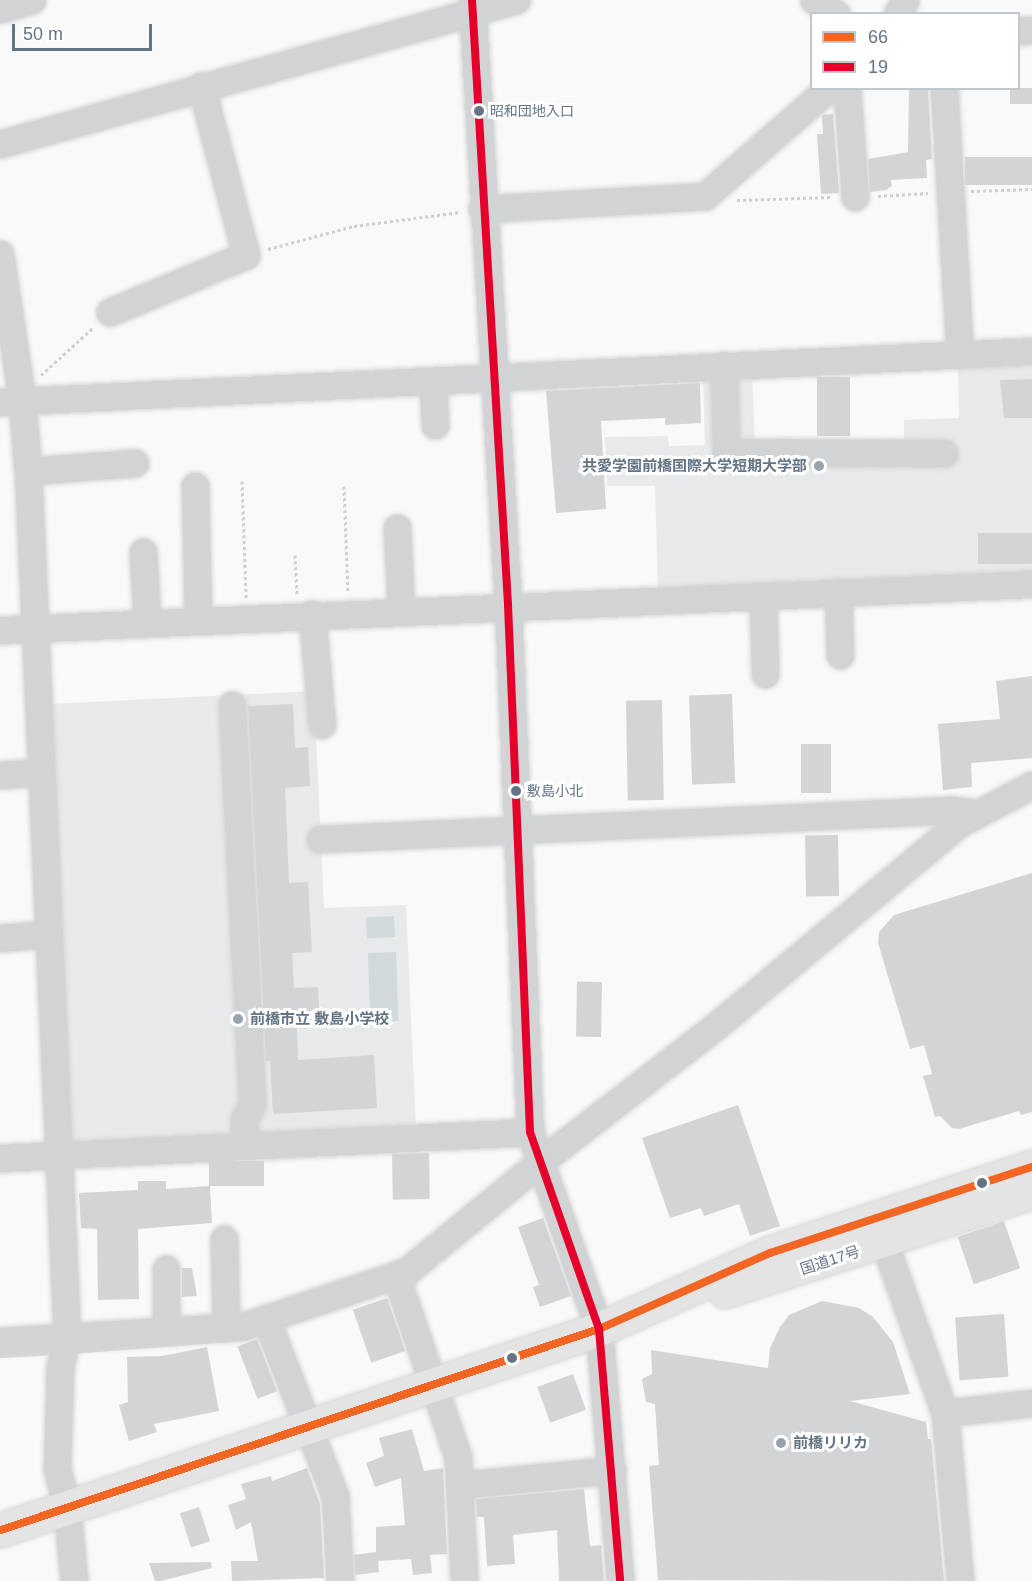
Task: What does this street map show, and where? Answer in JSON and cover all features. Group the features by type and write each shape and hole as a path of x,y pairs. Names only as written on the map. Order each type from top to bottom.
{"highway":[{"name":"国道17号","path":"612,1324 770,1253 1032,1167"},
{"name":"国道17号","path":"0,1530 612,1324 784,1275 1032,1192"}],"street":[{"path":"0,9 32,0"},
{"path":"0,144 473,6 516,0"},
{"path":"814,0 833,12"},
{"path":"473,6 482,209 495,377 508,605 530,1132 540,1162 612,1324 612,1470 626,1579"},
{"path":"110,312 246,255 201,86"},
{"path":"482,209 705,196 827,90"},
{"path":"847,90 855,197"},
{"path":"944,90 960,354"},
{"path":"0,254 11,401 27,471 67,1336 60,1368 57,1468 67,1508 74,1581"},
{"path":"11,401 1032,351"},
{"path":"724,365 726,452 944,453"},
{"path":"433,381 435,425"},
{"path":"27,471 135,464"},
{"path":"195,486 198,620"},
{"path":"397,528 401,610"},
{"path":"143,552 147,622"},
{"path":"0,630 305,614 1032,584"},
{"path":"838,592 840,655"},
{"path":"763,596 765,674"},
{"path":"305,614 322,725"},
{"path":"232,705 252,1104 244,1120 245,1145"},
{"path":"0,775 41,772"},
{"path":"0,1341 226,1328 266,1320 396,1276 418,1264 540,1162 716,1026 904,866 974,813 1032,785"},
{"path":"321,839 518,827 953,810 974,813"},
{"path":"0,938 48,934"},
{"path":"0,1158 530,1132"},
{"path":"224,1239 226,1328"},
{"path":"884,1242 945,1413 960,1581"},
{"path":"166,1269 166,1331"},
{"path":"396,1276 456,1449 460,1485 464,1581"},
{"path":"266,1320 294,1399 310,1425 335,1496 340,1581"},
{"path":"945,1413 1032,1403"},
{"path":"460,1485 612,1470"}],"path":[{"path":"246,255 354,226 482,209"},
{"path":"11,401 110,312"},
{"path":"242,482 247,618"},
{"path":"344,486 349,613"},
{"path":"296,555 305,614"}],"shaded area":[{"name":"共愛学園前橋国際大学短期大学部","path":"1032,364 1032,578 658,594 655,486 607,486 605,437 668,436 669,446 705,445 703,376 752,374 755,442 904,439 904,420 959,418 958,367"},
{"name":"前橋市立 敷島小学校","path":"314,691 324,908 406,905 416,1130 71,1143 51,704"},
{"path":"394,916 395,937 367,938 366,917"},
{"path":"396,952 398,1021 370,1022 368,953"}],"building":[{"path":"1032,88 1032,104 1010,104 1010,90"},
{"path":"909,90 928,90 932,159 926,160 927,178 891,180 892,186 886,190 870,192 868,159 908,152"},
{"path":"833,114 839,193 821,194 817,134 823,134 822,115"},
{"path":"965,157 1032,157 1032,185 965,185"},
{"path":"817,377 850,377 850,436 817,436"},
{"path":"1032,379 1032,418 1004,418 1000,380"},
{"path":"700,383 701,423 665,425 665,418 601,421 606,509 556,513 546,391"},
{"path":"978,533 1032,533 1032,564 978,564"},
{"path":"1032,676 1032,758 971,763 972,787 943,790 938,724 1000,719 996,681"},
{"path":"732,694 735,783 692,784 689,696"},
{"path":"662,700 664,800 628,801 626,701"},
{"path":"293,704 295,748 308,747 310,786 285,788 289,883 308,882 312,952 292,953 294,988 318,987 320,1027 297,1028 298,1060 374,1055 377,1108 273,1114 270,1061 266,1061 248,706"},
{"path":"801,744 831,744 831,793 801,793"},
{"path":"838,835 839,896 806,897 805,836"},
{"path":"1032,873 1032,1112 1021,1115 1019,1111 959,1129 952,1128 940,1116 935,1117 923,1076 932,1074 924,1045 910,1049 878,943 879,932 894,915"},
{"path":"577,982 602,982 601,1037 576,1037"},
{"path":"738,1105 780,1226 750,1236 739,1204 704,1216 701,1208 670,1218 642,1138"},
{"path":"429,1153 430,1199 393,1200 392,1154"},
{"path":"209,1161 264,1161 264,1186 209,1186"},
{"path":"138,1181 166,1181 166,1189 210,1186 212,1223 138,1229 139,1299 98,1300 97,1229 81,1228 79,1193 138,1190"},
{"path":"543,1218 571,1296 540,1307 533,1287 539,1285 518,1227"},
{"path":"1004,1221 1020,1268 974,1284 958,1237"},
{"path":"182,1268 192,1268 197,1296 182,1297"},
{"path":"387,1298 405,1351 371,1363 353,1310"},
{"name":"前橋リリカ","path":"822,1301 859,1308 873,1317 893,1342 910,1394 850,1401 926,1422 928,1439 931,1439 944,1581 658,1580 649,1466 659,1465 655,1404 646,1402 642,1379 652,1374 651,1350 768,1368 770,1348 780,1327 789,1315"},
{"path":"1004,1314 1008,1377 960,1380 955,1317"},
{"path":"257,1339 277,1391 257,1399 237,1347"},
{"path":"207,1347 219,1411 154,1424 157,1432 129,1441 119,1405 128,1402 127,1357 162,1356"},
{"path":"573,1374 586,1410 550,1423 537,1387"},
{"path":"412,1429 424,1471 443,1468 447,1554 430,1555 432,1573 413,1575 411,1559 378,1561 379,1572 355,1575 354,1555 376,1552 376,1527 405,1525 401,1478 375,1487 366,1463 384,1456 379,1438"},
{"path":"307,1468 320,1504 324,1578 232,1581 231,1561 258,1561 251,1522 236,1530 228,1505 246,1499 241,1484 271,1476 272,1481"},
{"path":"584,1489 590,1546 601,1545 604,1581 559,1581 557,1530 513,1535 515,1564 487,1566 484,1517 477,1517 476,1499"},
{"path":"199,1507 210,1541 191,1547 180,1513"},
{"path":"211,1562 212,1568 161,1581 155,1581 149,1563"}],"waterway":[{"path":"71,1351 244,1338"},
{"path":"0,1355 55,1352"}],"transit line":[{"name":"19","path":"472,0 508,605 530,1132 599,1329 620,1581"},
{"name":"66","path":"1,1530 599,1329 770,1253 1032,1167"}],"place":[{"name":"昭和団地入口","path":"479,111"},
{"name":"共愛学園前橋国際大学短期大学部","path":"819,466"},
{"name":"敷島小北","path":"516,791"},
{"name":"前橋市立 敷島小学校","path":"238,1019"},
{"name":"前橋リリカ","path":"781,1443"}]}
